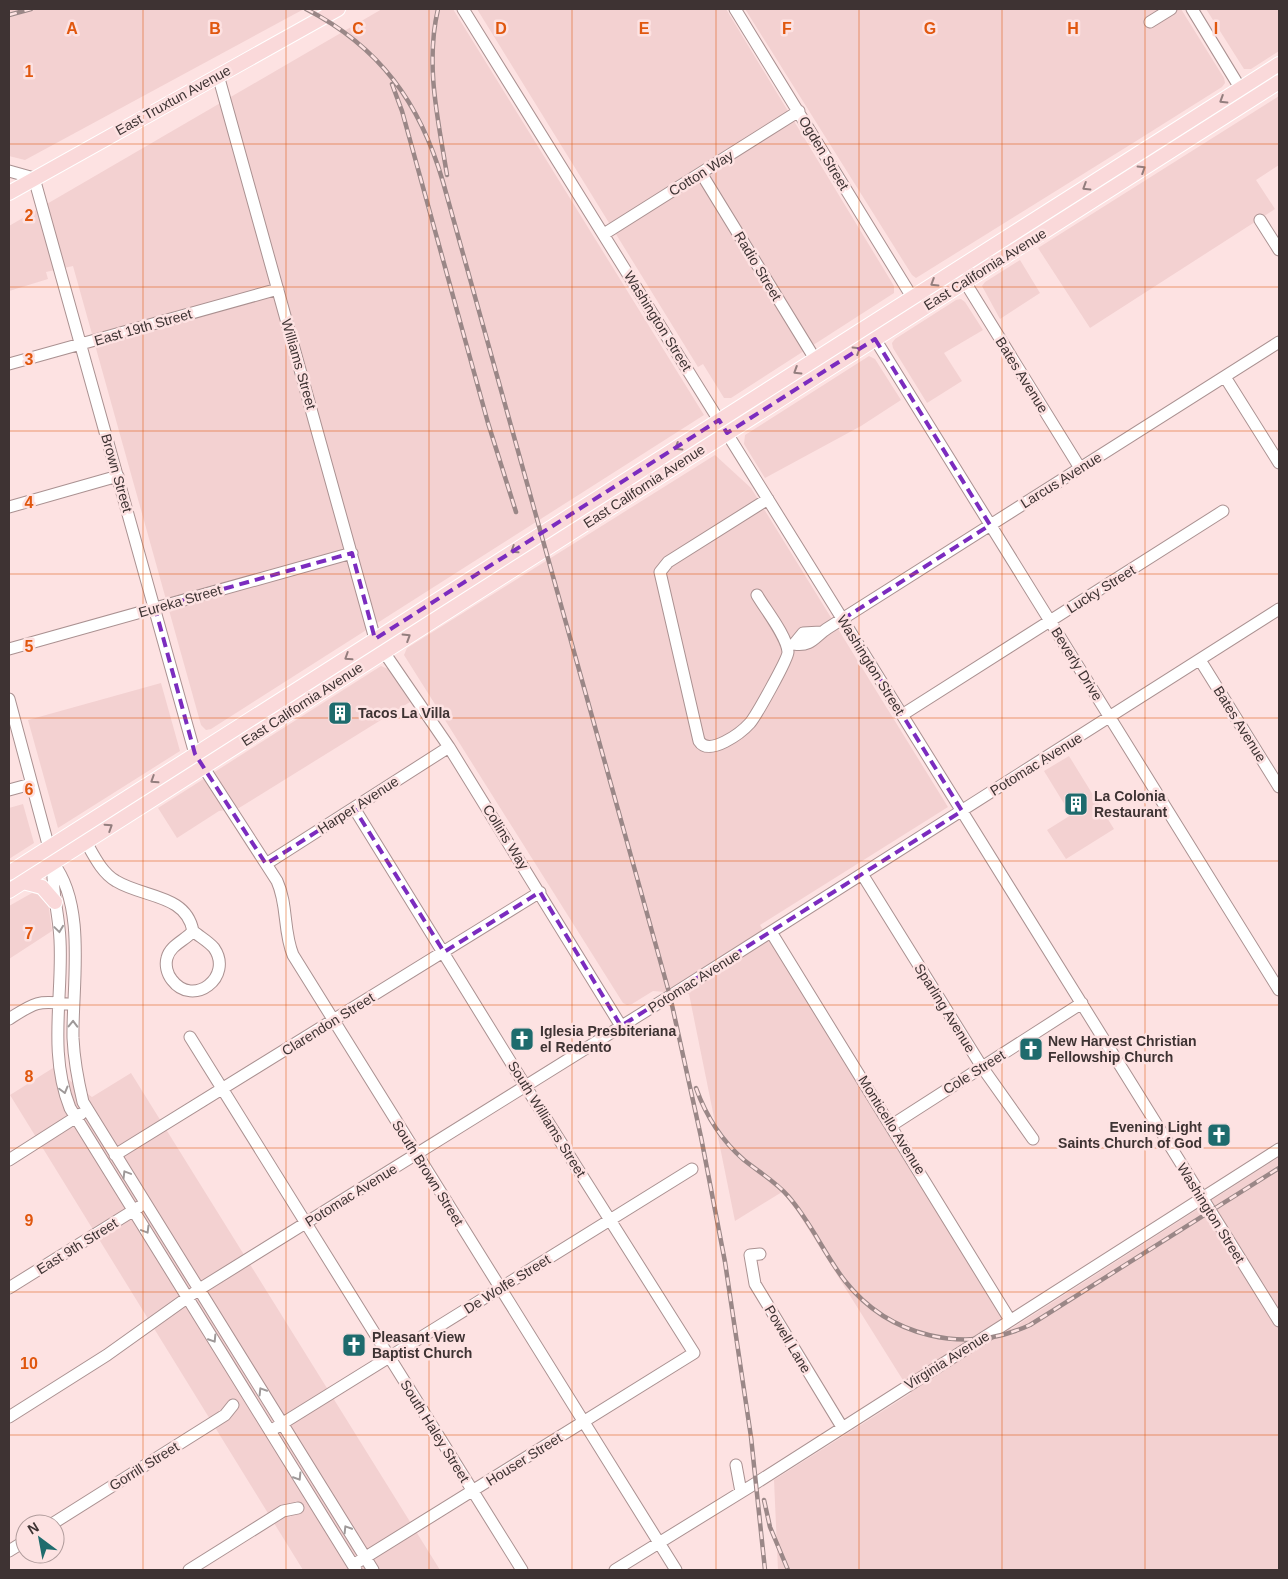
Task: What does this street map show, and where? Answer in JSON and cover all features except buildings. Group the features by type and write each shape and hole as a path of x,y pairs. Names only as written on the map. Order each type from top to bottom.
{"main road":[{"name":"East Truxtun Avenue","path":"9,192 338,9"},
{"name":"East California Avenue","path":"9,873 1279,64"},
{"name":"East California Avenue","path":"9,891 1279,82"},
{"path":"1016,249 1059,214 1063,208 1063,202"},
{"path":"964,282 964,276 970,270 1003,248 1012,234"},
{"path":"23,882 42,887 55,902"}],"street":[{"name":"Washington Street","path":"463,9 1279,1321"},
{"name":"Ogden Street","path":"735,9 912,297"},
{"path":"1150,22 1171,9"},
{"path":"1192,9 1248,101"},
{"name":"Williams Street","path":"218,76 375,639 384,651"},
{"name":"Cotton Way","path":"604,234 798,111"},
{"path":"9,171 34,178"},
{"name":"Radio Street","path":"702,173 815,359"},
{"name":"Brown Street","path":"34,178 195,754 204,767"},
{"path":"1260,220 1279,250"},
{"name":"Bates Avenue","path":"964,282 1080,468"},
{"name":"East 19th Street","path":"9,364 278,289"},
{"name":"Beverly Drive","path":"875,339 1279,990"},
{"name":"Larcus Avenue","path":"790,646 803,633 821,632 1279,342"},
{"path":"1225,377 1279,464"},
{"path":"9,507 118,476"},
{"path":"757,595 790,646 788,655 749,724 717,746 702,745 699,741 660,572 668,562 768,499"},
{"name":"Lucky Street","path":"902,715 1223,511"},
{"name":"Eureka Street","path":"9,649 352,553"},
{"name":"Potomac Avenue","path":"9,1417 107,1355 198,1290 622,1026 1279,610"},
{"name":"Collins Way","path":"384,651 450,747 622,1026"},
{"name":"Bates Avenue","path":"1200,660 1279,787"},
{"path":"9,700 53,863 52,880 60,938 58,1062 65,1094 76,1117 354,1568"},
{"name":"Harper Avenue","path":"266,864 450,747"},
{"name":"South Brown Street","path":"204,767 277,881 284,900 286,934 293,956 676,1570"},
{"path":"9,790 31,784"},
{"name":"South Williams Street","path":"354,808 694,1353"},
{"path":"86,842 100,865 115,881 180,906 192,923 193,930 213,947 220,969 216,979 211,984 194,992 181,989 176,985 170,978 166,965 170,951 193,930"},
{"path":"53,863 61,874 76,943 75,1061 79,1085 87,1110 373,1570"},
{"name":"Sparling Avenue","path":"862,874 982,1067 1033,1139"},
{"name":"Clarendon Street","path":"115,1155 540,892"},
{"name":"Monticello Avenue","path":"771,932 892,1125 1010,1320"},
{"name":"Cole Street","path":"892,1125 1082,1003"},
{"path":"9,1019 33,1004 74,1004"},
{"name":"South Haley Street","path":"190,1037 522,1570"},
{"path":"9,1160 87,1110"},
{"name":"Virginia Avenue","path":"614,1570 741,1492 1279,1149"},
{"name":"De Wolfe Street","path":"270,1431 692,1168"},
{"name":"East 9th Street","path":"9,1288 144,1203"},
{"name":"Powell Lane","path":"760,1254 750,1255 755,1284 842,1427"},
{"name":"Houser Street","path":"354,1568 365,1558 694,1353"},
{"name":"Gorrill Street","path":"65,1516 226,1414 233,1405"},
{"path":"736,1465 741,1492"},
{"path":"189,1570 283,1511 298,1508"}],"highlighted area":[{"path":"875,339 990,525 843,619 962,811 621,1026 540,892 444,952 354,808 266,864 195,754 155,608 352,553 375,639 719,420 727,433"}],"shaded area":[{"path":"9,9 304,9 25,160 9,156"},
{"path":"382,9 453,9 704,415 211,729 206,730 201,725 73,266 46,272 48,279 9,291 9,226"},
{"path":"477,9 726,9 894,286 894,293 731,398 724,398 703,364 698,367"},
{"path":"745,9 1181,9 1224,78 1225,83 1222,87 916,278 912,275"},
{"path":"1206,9 1279,9 1279,51 1251,69 1244,69"},
{"path":"1279,96 1279,165 1256,180 1275,209 1090,328 1038,248"},
{"path":"1020,260 1040,293 1000,319 982,286 985,282"},
{"path":"961,299 965,302 983,330 944,353 962,381 927,403 893,348 892,343 895,339 956,300"},
{"path":"869,356 875,359 901,400 861,426 765,478 744,444 745,435"},
{"path":"715,455 751,488 948,807 760,925 1011,1329 1279,1157 1279,1570 778,1570 774,1480 911,1393 797,1211 782,1192 735,1221 689,994 653,991 632,1004 627,1005 623,1003 404,655 407,648"},
{"path":"381,666 388,669 410,702 239,808 219,811 177,838 158,808"},
{"path":"161,683 180,751 58,828 28,720"},
{"path":"1069,756 1114,829 1066,859 1047,830 1071,815 1044,771"},
{"path":"23,804 34,843 9,859 9,808"},
{"path":"32,893 43,896 48,902 52,931 9,959 9,906"},
{"path":"53,1068 92,1097 131,1073 440,1570 303,1570 10,1095"}],"railway":[{"path":"9,15 31,9"},
{"path":"306,9 332,24 355,41 394,80 422,127 434,153 443,182 670,996 701,1137 725,1262 751,1437 765,1570"},
{"path":"438,9 434,30 434,92 447,175"},
{"path":"392,84 402,111 488,423 516,512"},
{"path":"696,1088 710,1118 722,1136 736,1153 788,1196 804,1216 837,1271 863,1300 883,1316 906,1327 930,1335 955,1339 980,1339 1005,1334 1030,1325 1279,1168"},
{"path":"764,1500 770,1527 788,1570"}],"place":[{"name":"Tacos La Villa","path":"340,713"},
{"name":"La Colonia Restaurant","path":"1076,804"},
{"name":"Iglesia Presbiteriana el Redento","path":"522,1039"},
{"name":"New Harvest Christian Fellowship Church","path":"1031,1049"},
{"name":"Evening Light Saints Church of God","path":"1219,1135"},
{"name":"Pleasant View Baptist Church","path":"354,1345"}]}
